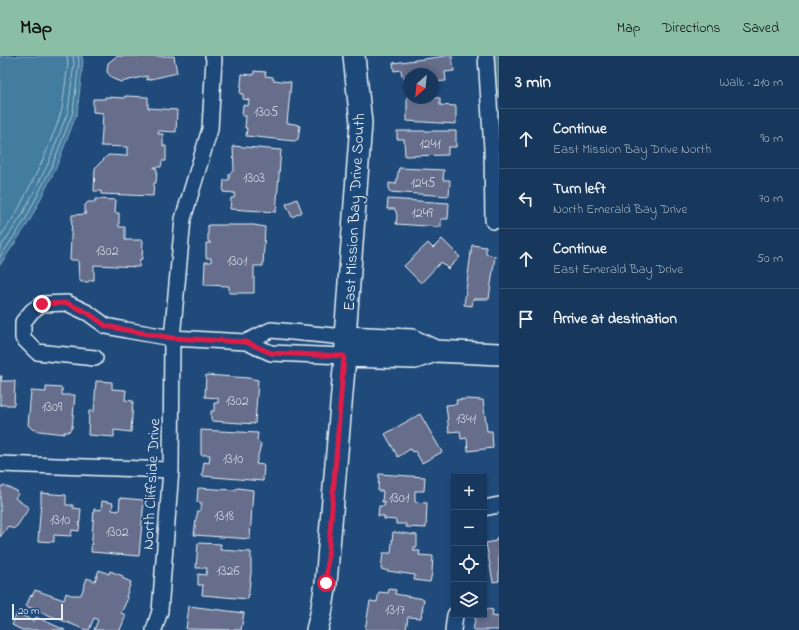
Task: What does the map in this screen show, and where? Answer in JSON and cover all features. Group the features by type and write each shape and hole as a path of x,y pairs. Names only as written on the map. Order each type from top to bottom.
{"street":[{"name":"North Cliffside Drive","path":"154,630 160,612 171,470 172,338 183,219 210,129 214,56"},
{"name":"East Mission Bay Drive South","path":"317,630 326,583 361,122 354,56"},
{"path":"486,56 496,221"},
{"path":"95,358 37,352 23,338 24,322 32,310 42,304 67,303 88,313 106,326 172,338 246,342 271,353 412,340 436,351 499,354"},
{"path":"246,342 271,330 345,346"},
{"path":"0,464 171,470"},
{"path":"487,507 499,505"},
{"path":"453,630 455,618"}],"green space":[{"path":"489,56 499,56 499,98"}],"water":[{"path":"0,56 82,56 83,62 77,113 56,168 29,222 0,265"}],"building":[{"path":"117,56 174,56 177,73 147,80 147,76 121,82 113,79 107,72 108,63"},
{"path":"452,56 454,71 445,72 446,81 439,82 439,68 403,68 403,76 401,70 394,71 393,63"},
{"path":"254,71 266,72 265,76 273,77 273,80 291,82 287,123 300,126 298,139 294,141 246,136 246,116 242,116 243,105 248,106 249,100 243,99 243,94 240,94 242,74 254,75"},
{"path":"125,96 148,97 148,108 177,110 176,132 159,131 158,134 163,134 163,146 166,146 166,161 162,161 161,167 154,167 157,169 153,196 101,194 101,191 94,191 95,168 108,155 127,156 127,147 101,146 103,113 93,112 93,99 105,99 105,97 125,98"},
{"path":"440,98 440,105 456,106 456,124 407,121 407,104 439,104"},
{"path":"397,131 456,131 456,147 448,147 448,155 405,156 404,139 397,139"},
{"path":"233,146 281,150 276,212 230,209 231,198 234,198 235,193 223,192 224,180 229,180 229,174 234,170"},
{"path":"399,168 444,170 443,180 450,180 449,196 389,192 389,183 396,184"},
{"path":"95,199 116,200 115,213 119,213 119,227 125,227 125,240 143,240 142,259 140,259 139,267 94,265 94,280 81,282 79,279 78,260 70,260 72,215 87,214 85,213 85,205 88,202 95,202"},
{"path":"297,199 302,212 292,217 286,204"},
{"path":"388,199 449,203 448,219 441,219 441,227 396,224 397,215 395,209 387,209"},
{"path":"208,225 254,225 265,227 263,266 254,266 254,293 229,293 229,286 204,285 205,262 211,262 211,258 206,258 206,243 211,243 208,241"},
{"path":"442,239 460,257 448,269 441,262 421,283 404,266 428,243 433,248"},
{"path":"472,245 486,247 486,254 495,256 489,299 473,299 472,306 464,305"},
{"path":"206,375 258,380 255,424 212,421 211,411 214,411 214,403 218,403 218,398 205,397"},
{"path":"0,376 2,376 1,381 15,381 14,405 0,405"},
{"path":"96,381 112,382 112,389 126,390 125,400 133,401 131,432 114,430 114,437 88,435 89,411 94,411"},
{"path":"46,387 62,388 62,395 75,395 72,428 68,432 64,432 64,434 39,431 32,429 28,425 31,391 46,392"},
{"path":"456,400 483,400 487,431 492,431 493,448 468,451 467,438 461,439 460,431 449,432 446,405 457,404"},
{"path":"420,414 442,452 422,463 415,451 412,452 410,449 398,457 385,434"},
{"path":"201,430 258,433 257,441 261,444 256,464 264,465 263,481 202,476 204,462 209,463 210,455 201,455"},
{"path":"379,474 425,477 424,491 415,491 415,502 427,503 426,528 406,527 406,524 396,524 396,520 384,519 384,516 378,516 379,506 384,506 385,502 382,502 383,491 378,491"},
{"path":"3,485 17,491 18,494 15,498 29,508 17,526 13,529 8,526 0,537 0,486 2,487"},
{"path":"198,488 234,490 238,488 253,490 250,539 194,535 198,511 200,511 202,503 197,502"},
{"path":"41,493 66,495 66,505 73,505 73,508 81,509 79,531 72,530 71,536 54,535 54,542 38,541"},
{"path":"120,498 144,500 139,556 91,552 94,509 101,510 102,501 113,503 112,510 119,511"},
{"path":"393,532 417,535 417,547 414,547 414,551 420,551 419,555 433,556 430,582 414,580 415,575 381,569 383,553 391,553"},
{"path":"499,537 499,581 493,582 487,543 496,541 496,538"},
{"path":"198,543 221,544 220,550 251,552 251,573 248,599 202,595 203,585 198,585 198,574 206,575 207,568 196,568"},
{"path":"99,570 109,574 110,571 123,576 122,578 131,582 126,597 128,598 121,613 126,615 120,630 94,630 98,620 94,618 89,630 86,630 26,606 35,590 64,600 66,593 71,595 81,595 87,578 95,581"},
{"path":"389,589 396,590 395,594 424,599 421,618 408,617 406,630 365,630 370,601 377,602 379,592 388,593"},
{"path":"189,606 244,613 241,630 186,629"},
{"path":"487,609 493,610 492,616 499,617 499,630 473,630 475,618 487,618"},
{"path":"17,613 34,621 36,617 65,630 22,630 12,625"}],"route":[{"path":"42,304 67,303 88,313 106,326 172,338 246,342 271,353 344,356 326,583"}]}
